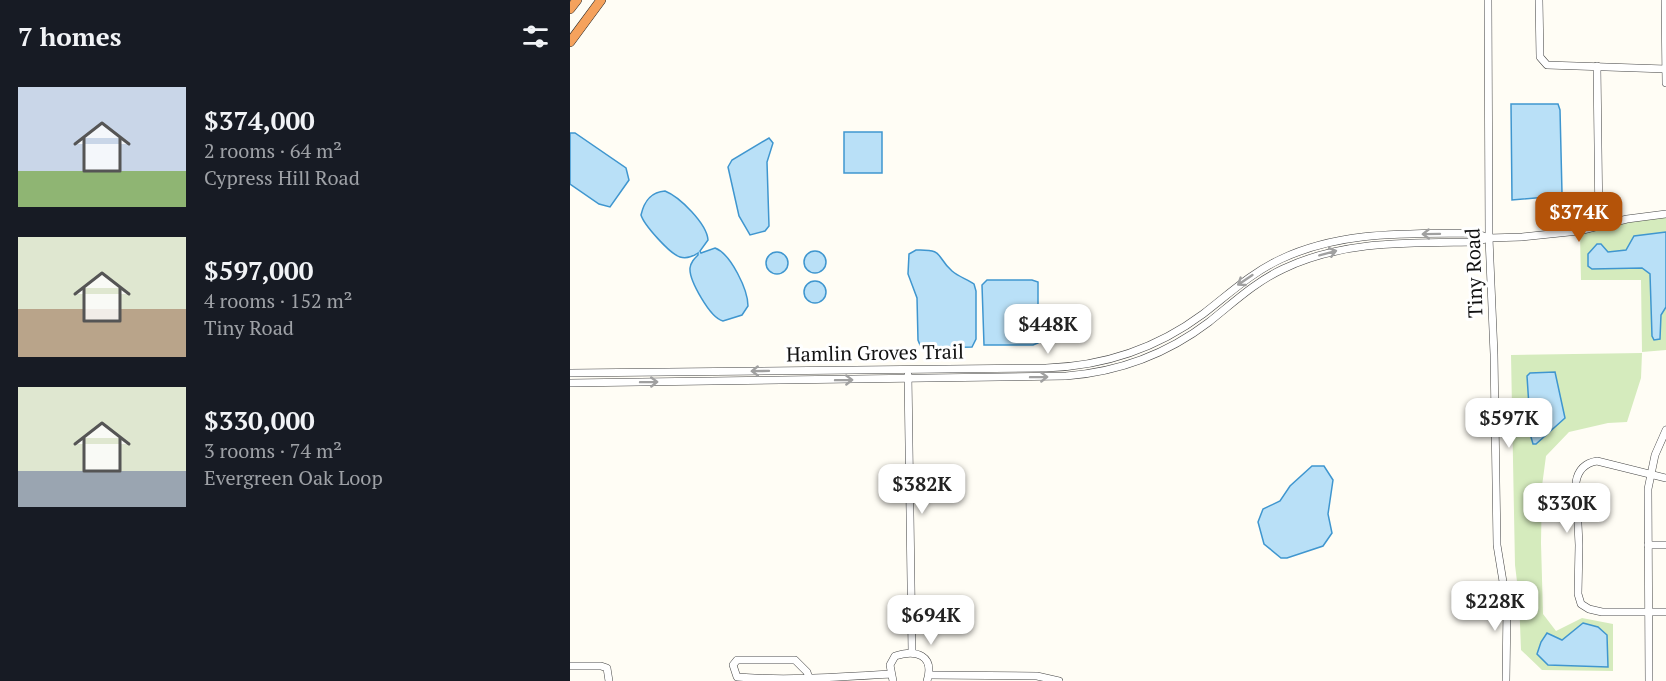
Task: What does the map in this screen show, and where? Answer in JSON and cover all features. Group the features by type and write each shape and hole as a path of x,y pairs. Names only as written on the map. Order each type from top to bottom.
{"highway":[{"path":"570,9 576,0"},
{"path":"570,42 601,0"}],"street":[{"name":"Tiny Road","path":"1488,0 1489,238 1494,354 1497,545 1507,599 1506,681"},
{"path":"1539,0 1540,57 1547,65 1666,69"},
{"path":"1665,0 1666,83"},
{"path":"1597,66 1599,226"},
{"path":"1489,238 1553,234 1627,219 1666,214"},
{"name":"Hamlin Groves Trail","path":"570,373 1065,367 1110,360 1158,342 1196,319 1245,279 1281,259 1308,248 1344,239 1377,235 1475,234 1489,238"},
{"name":"Hamlin Groves Trail","path":"570,383 1066,376 1117,368 1161,352 1207,323 1261,281 1308,258 1360,246 1476,242 1489,238"},
{"path":"1065,367 1066,376"},
{"path":"908,369 912,652"},
{"path":"612,373 612,382"},
{"path":"1649,681 1648,500 1650,475 1655,455 1666,430"},
{"path":"1666,478 1598,461 1583,467 1577,476 1576,483 1579,545 1578,594 1581,604 1588,609 1602,612 1666,612"},
{"path":"1648,545 1666,545"},
{"path":"809,678 807,672 795,660 737,660 732,665 737,677 754,679 892,677 890,665 895,656 912,652 922,655 927,662 928,678 1037,676 1059,681"},
{"path":"570,666 607,668 609,681"}],"green space":[{"path":"1666,217 1666,350 1642,352 1641,280 1581,280 1580,234 1635,221"},
{"path":"1642,353 1641,378 1627,422 1608,423 1569,432 1546,456 1542,486 1543,614 1556,631 1582,618 1613,624 1613,671 1542,670 1521,650 1515,565 1511,355"}],"water":[{"path":"1511,104 1558,104 1562,193 1558,196 1512,200"},
{"path":"844,132 882,132 882,173 844,173"},
{"path":"570,133 575,133 626,168 629,180 610,207 599,204 570,184"},
{"path":"769,138 773,143 767,162 769,226 765,231 750,235 739,216 728,167 732,160"},
{"path":"665,191 685,205 703,226 708,240 700,251 701,253 715,248 727,257 732,265 742,282 747,299 748,306 742,315 723,321 712,313 701,298 691,274 691,264 698,253 687,258 676,255 658,239 643,220 641,215 648,198 655,193"},
{"path":"1666,232 1666,307 1661,315 1660,339 1654,340 1650,274 1642,268 1592,269 1588,266 1588,254 1597,244 1601,244 1608,252 1626,250 1634,236"},
{"path":"916,250 936,252 952,271 974,284 976,339 972,347 927,348 920,345 917,298 908,274 909,254"},
{"path":"815,251 823,254 826,262 823,270 815,273 807,270 804,262 807,254"},
{"path":"777,252 785,255 788,263 785,271 777,274 769,271 766,263 769,255"},
{"path":"987,280 1038,282 1038,343 1033,345 984,345 982,285"},
{"path":"815,281 823,284 826,292 823,300 815,303 807,300 804,292 807,284"},
{"path":"1555,372 1565,418 1536,444 1533,444 1527,376 1530,373"},
{"path":"1312,466 1324,466 1333,480 1328,514 1332,533 1323,546 1281,558 1264,544 1258,522 1263,509 1280,501 1290,486"},
{"path":"1583,623 1598,627 1607,635 1608,667 1548,665 1537,654 1547,633 1562,640"}]}
